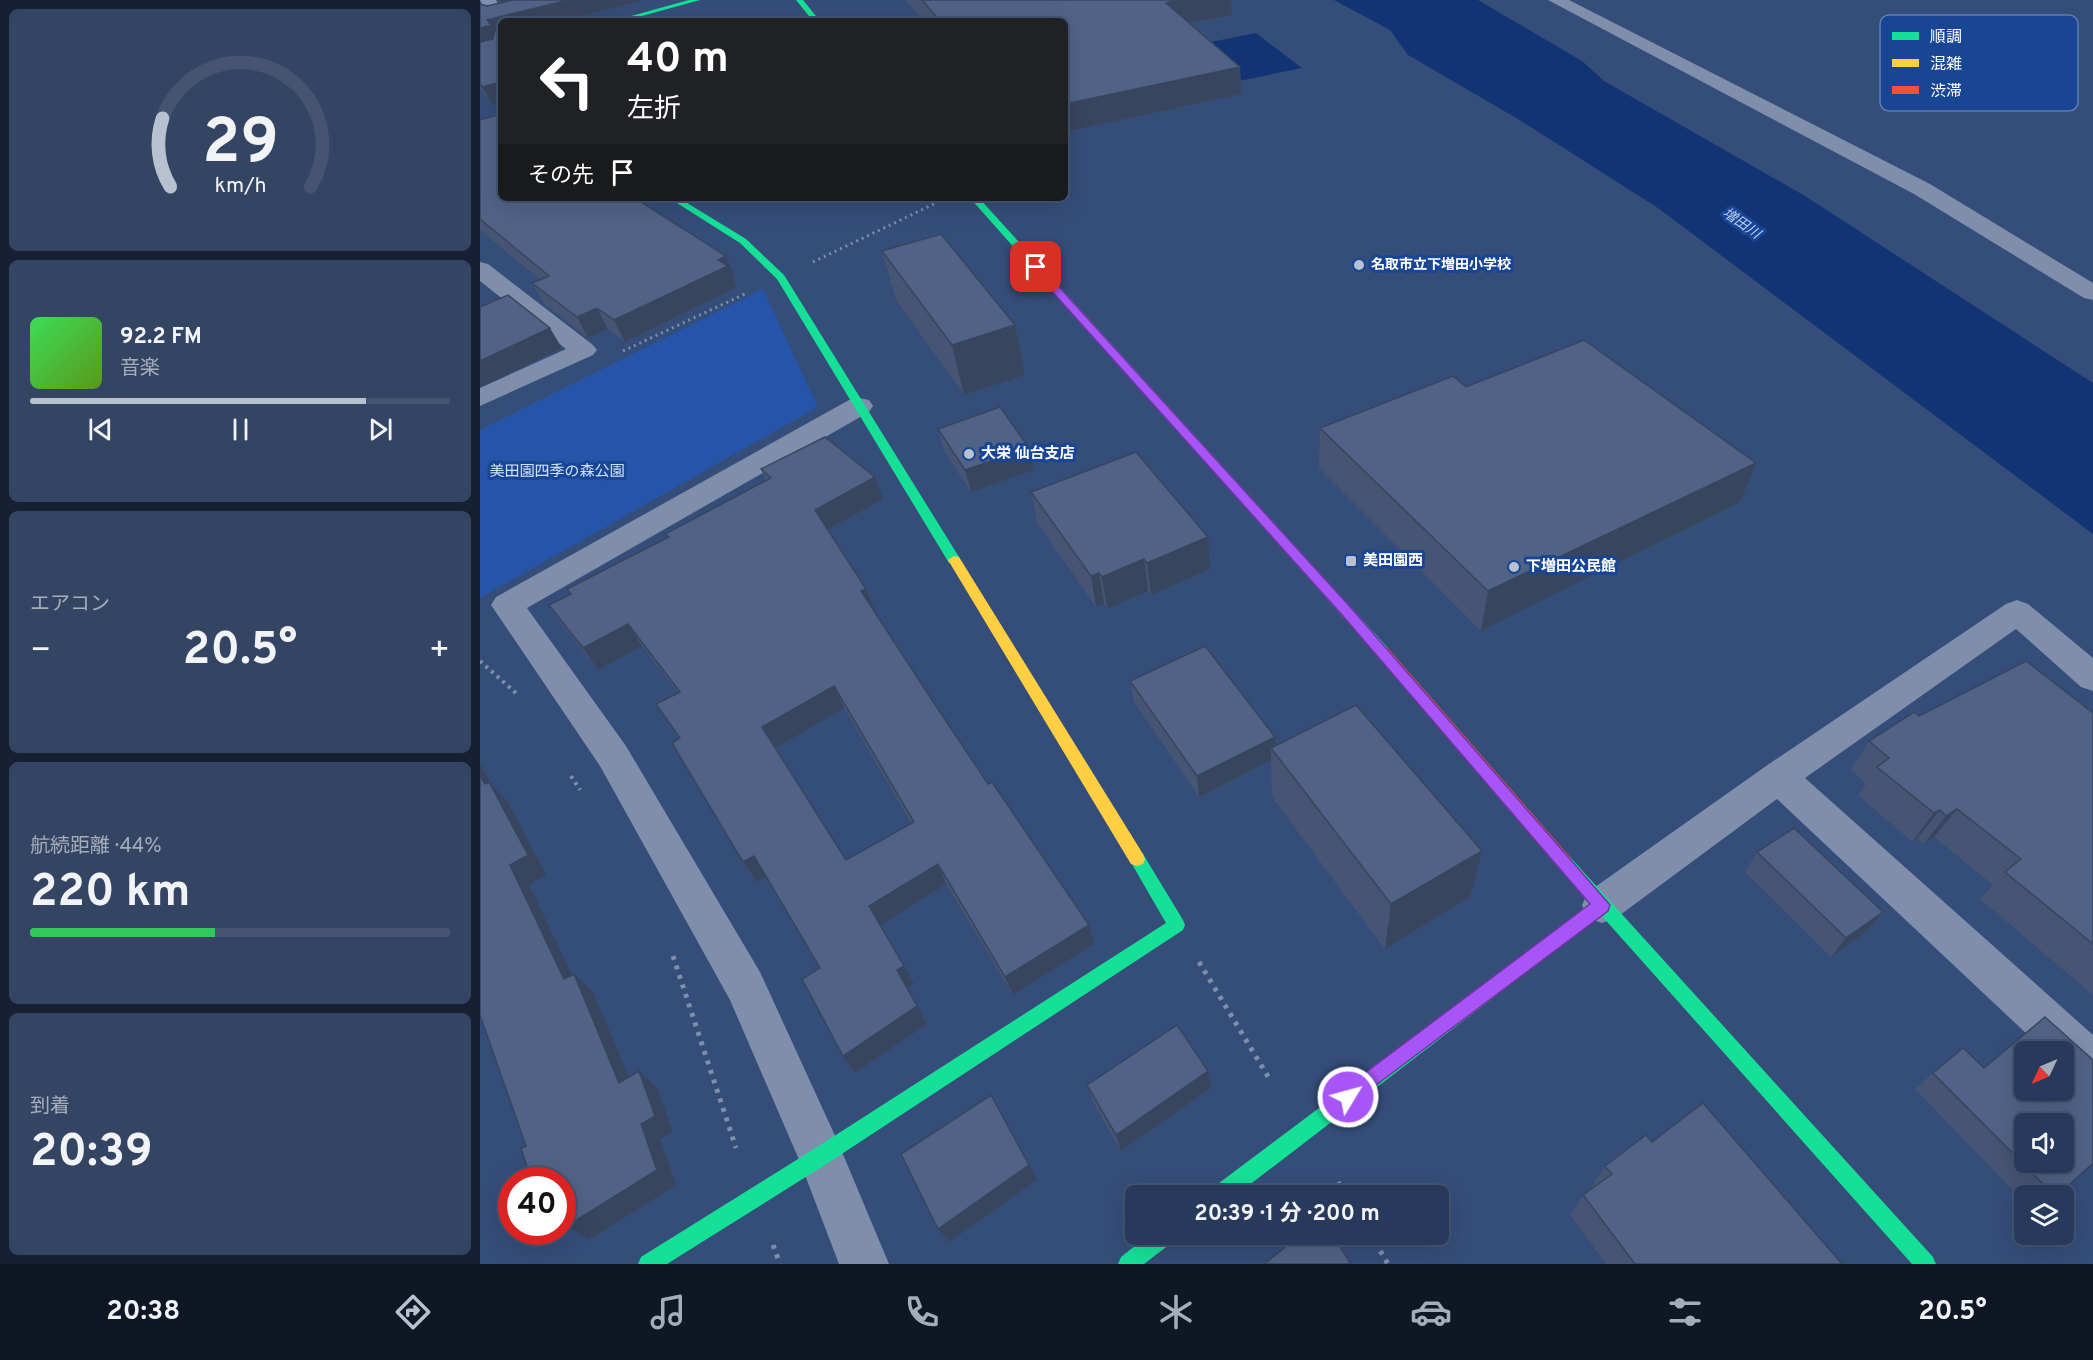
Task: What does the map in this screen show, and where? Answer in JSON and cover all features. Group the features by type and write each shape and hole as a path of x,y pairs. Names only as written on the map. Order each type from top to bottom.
{"street":[{"path":"488,0 496,16 563,0"},
{"path":"628,18 697,0"},
{"path":"798,0 814,18"},
{"path":"1556,0 1922,189 2093,293"},
{"path":"648,1264 821,1156 1177,925 781,277 743,241 678,201"},
{"path":"977,201 1348,612 1602,905 1926,1264"},
{"path":"480,269 584,350 480,398"},
{"path":"860,406 507,605 613,756 745,986 821,1156 864,1264"},
{"path":"1233,1185 1602,905 1779,777 2017,612 2093,678"},
{"path":"1779,777 2093,1065"},
{"path":"1128,1264 1153,1245"}],"path":[{"path":"620,353 934,204"},
{"path":"480,661 519,695"},
{"path":"570,774 582,794"},
{"path":"1177,925 1270,1080"},
{"path":"670,949 719,1102 780,1264"},
{"path":"1377,1245 1388,1264"}],"green space":[{"name":"美田園四季の森公園","path":"763,289 818,407 480,598 480,430"}],"water":[{"name":"増田川","path":"1334,0 1478,0 1582,61 1604,81 1805,196 2093,383 2093,534 1658,208 1518,119 1408,55 1390,30"},
{"path":"1256,33 1302,68 1239,81 1196,45"}],"building":[{"path":"513,0 569,0 487,20 491,25 480,28 480,4 487,6"},
{"path":"922,0 1179,0 1166,3 1240,67 1068,103 1068,18 937,18"},
{"path":"495,30 498,34 498,83 482,87 480,83 480,42 493,39"},
{"path":"498,115 498,201 640,201 726,256 718,260 728,266 614,320 597,308 577,317 532,283 549,276 480,219 480,120"},
{"path":"941,234 1015,325 952,345 882,251"},
{"path":"508,295 550,328 480,361 480,307"},
{"name":"下増田公民館","path":"1584,340 1756,463 1488,591 1320,428 1453,376 1466,387"},
{"path":"1000,407 1029,448 965,470 938,429"},
{"path":"825,437 875,477 815,510 866,589 861,591 932,700 988,784 992,782 1089,925 1005,977 938,864 869,906 904,966 897,970 917,1006 843,1056 802,979 820,968 754,856 743,862 672,743 680,738 656,704 680,692 628,624 583,648 549,605 571,594 567,589 669,537 665,534 771,478 761,469","holes":["834,686 914,822 846,860 762,727"]},
{"path":"1136,452 1208,537 1147,563 1144,559 1102,577 1099,573 1091,576 1031,492"},
{"path":"1205,646 1275,737 1197,776 1130,681"},
{"path":"2026,661 2093,713 2093,944 2005,872 2021,859 1957,809 1946,816 1940,810 1934,813 1877,767 1889,758 1869,741 1914,712 1919,716"},
{"path":"1356,705 1482,851 1391,904 1271,748"},
{"path":"480,775 485,784 489,782 528,855 510,865 564,979 574,974 619,1083 639,1071 655,1116 641,1124 657,1170 576,1220 576,1167 527,1167 521,1148 526,1146 480,1015"},
{"path":"1794,828 1883,912 1846,938 1757,852"},
{"path":"2045,1017 2072,1041 2016,1041"},
{"path":"1177,1025 1208,1071 1116,1135 1087,1085"},
{"path":"2014,1043 2014,1101 2074,1101 2074,1043 2093,1060 2093,1163 2069,1185 2044,1185 2032,1173 2074,1173 2074,1113 2014,1113 2014,1155 1933,1073 1963,1048 1984,1068"},
{"path":"991,1095 1029,1165 938,1229 901,1154"},
{"path":"1703,1103 1842,1264 1635,1264 1583,1195 1612,1174 1605,1166 1646,1135 1652,1142"},
{"path":"1288,1245 1339,1245 1351,1264 1264,1264"}],"traffic: fast":[{"path":"628,18 697,0"},
{"path":"799,0 814,18"},
{"path":"678,201 743,241 781,277 954,560"},
{"path":"977,201 1382,651"},
{"path":"648,1264 821,1156 1177,925 1137,859"},
{"path":"1564,862 1926,1264"},
{"path":"1233,1185 1602,905"},
{"path":"1128,1264 1153,1245"}],"traffic: slow":[{"path":"954,560 1137,859"}],"traffic: jam":[{"path":"1382,651 1564,862"}],"place":[{"name":"名取市立下増田小学校","path":"1359,265"},
{"name":"大栄 仙台支店","path":"969,454"},
{"name":"美田園西","path":"1351,561"},
{"name":"下増田公民館","path":"1514,567"}],"route":[{"path":"1036,267 1348,612 1602,905 1348,1097"}]}
